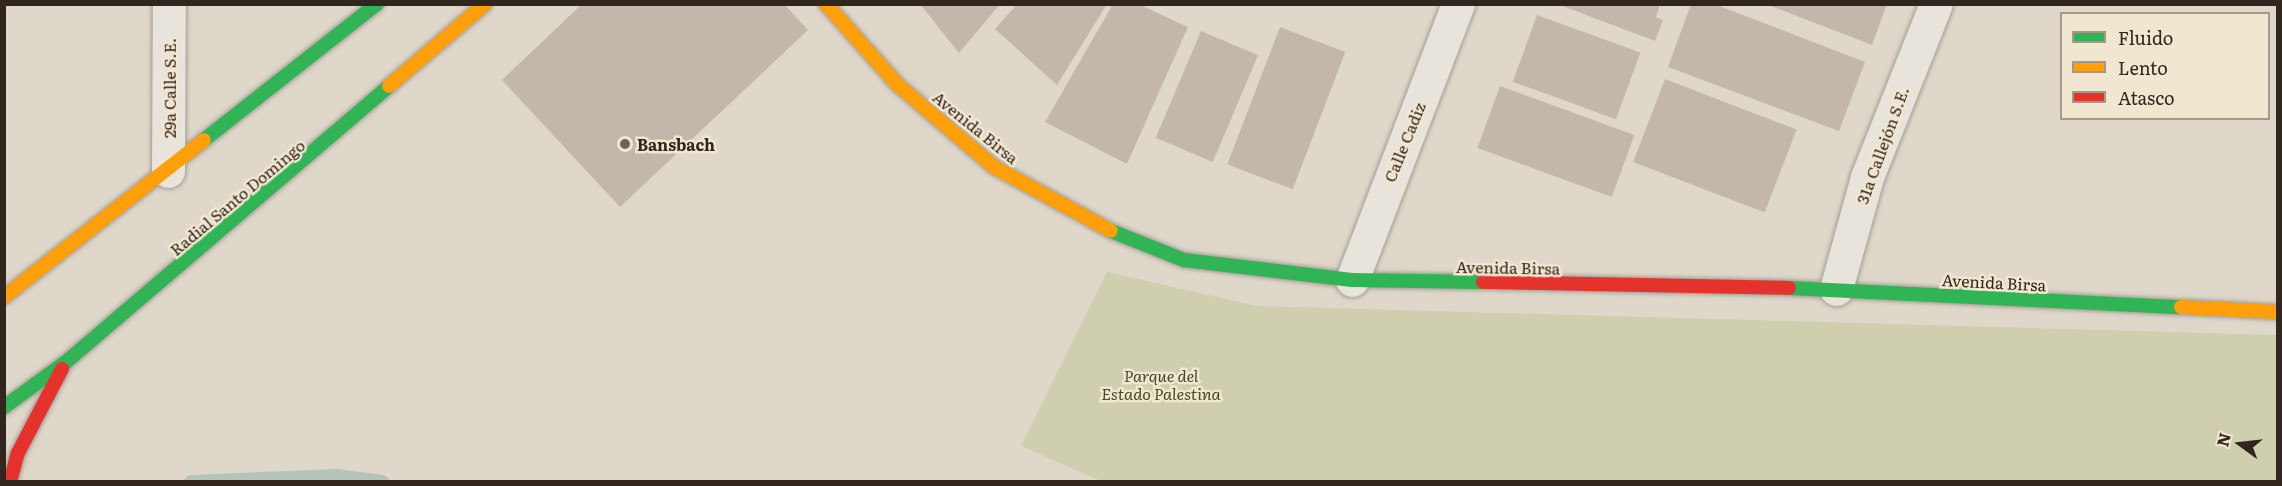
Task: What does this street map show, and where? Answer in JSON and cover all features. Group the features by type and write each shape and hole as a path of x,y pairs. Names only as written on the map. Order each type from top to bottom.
{"street":[{"name":"29a Calle S.E.","path":"168,171 169,4"},
{"path":"4,297 168,171 377,4"},
{"name":"Radial Santo Domingo","path":"4,407 66,362 485,4"},
{"name":"Avenida Birsa","path":"826,4 898,85 994,167 1092,224 1184,260 1352,280 1836,290 2277,312"},
{"name":"Calle Cadiz","path":"1352,280 1458,4"},
{"name":"31a Callejón S.E.","path":"1836,290 1867,177 1936,4"},
{"path":"10,482 18,453 66,362"}],"green space":[{"name":"Parque del Estado Palestina","path":"1107,272 1257,306 2277,335 2277,481 1101,481 1021,446"}],"building":[{"name":"Bansbach","path":"582,4 784,4 808,30 620,207 502,80"},
{"path":"920,4 1000,4 959,53"},
{"path":"1017,4 1107,4 1057,85 995,29"},
{"path":"1113,4 1138,4 1188,27 1127,164 1045,122"},
{"path":"1660,4 1656,17 1663,20 1655,41 1560,5"},
{"path":"1691,4 1714,4 1865,62 1839,131 1668,67"},
{"path":"1766,4 1887,4 1872,45"},
{"path":"1537,15 1640,53 1616,119 1513,82"},
{"path":"1280,27 1345,52 1293,189 1227,164"},
{"path":"1201,31 1258,55 1213,162 1156,138"},
{"path":"1665,79 1797,130 1765,213 1633,162"},
{"path":"1500,86 1634,135 1612,197 1477,148"}],"waterway":[{"path":"191,482 337,476 382,482"}],"traffic: fast":[{"path":"204,140 377,4"},
{"path":"4,407 66,362 389,86"},
{"path":"1111,231 1184,260 1352,280 1483,282"},
{"path":"1789,288 2181,307"}],"traffic: slow":[{"path":"389,86 485,4"},
{"path":"826,4 898,85 994,167 1111,231"},
{"path":"4,297 204,140"},
{"path":"2181,307 2278,312"}],"traffic: jam":[{"path":"1483,282 1789,288"},
{"path":"10,482 18,453 62,369"}],"place":[{"name":"Bansbach","path":"625,144"}]}
